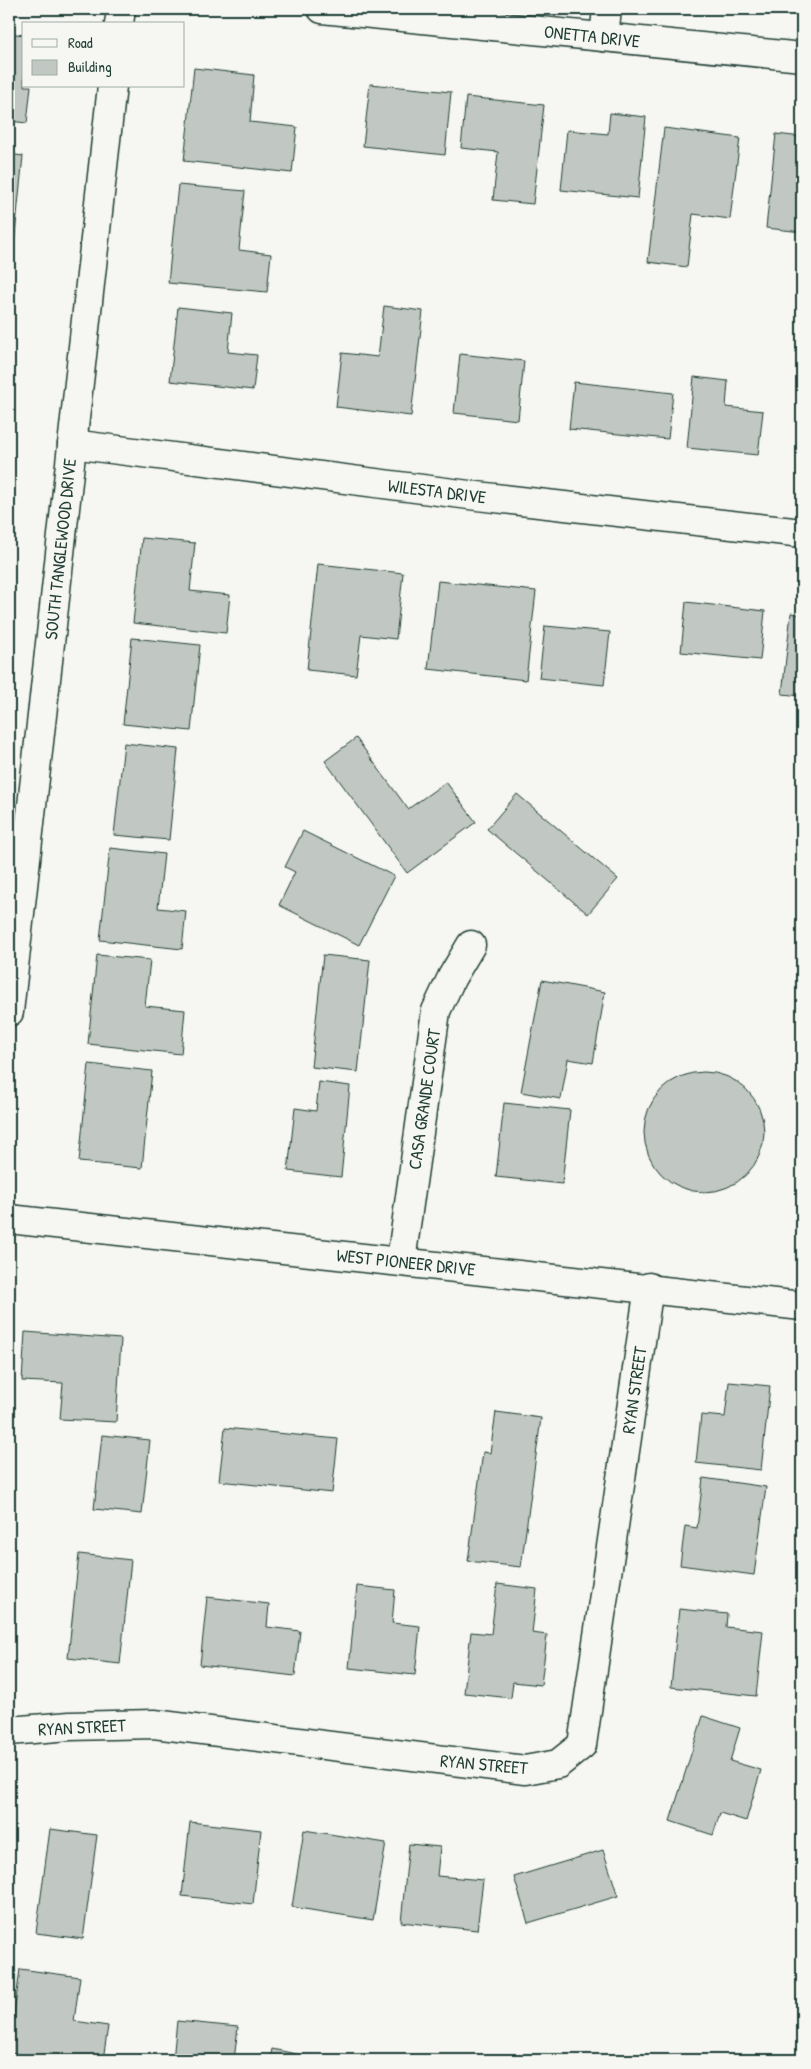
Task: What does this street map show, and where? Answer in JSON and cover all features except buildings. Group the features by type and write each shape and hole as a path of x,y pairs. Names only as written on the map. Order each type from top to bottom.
{"street":[{"path":"119,22 121,9"},
{"name":"ONETTA DRIVE","path":"322,9 802,57"},
{"path":"604,37 607,9"},
{"name":"SOUTH TANGLEWOOD DRIVE","path":"9,1012 112,88"},
{"name":"WILESTA DRIVE","path":"72,444 477,496 802,533"},
{"name":"CASA GRANDE COURT","path":"401,1262 436,1011 452,977 471,945"},
{"name":"WEST PIONEER DRIVE","path":"9,1219 802,1306"},
{"name":"RYAN STREET","path":"9,1731 70,1726 154,1724 525,1770 558,1764 582,1745 649,1288"}]}
